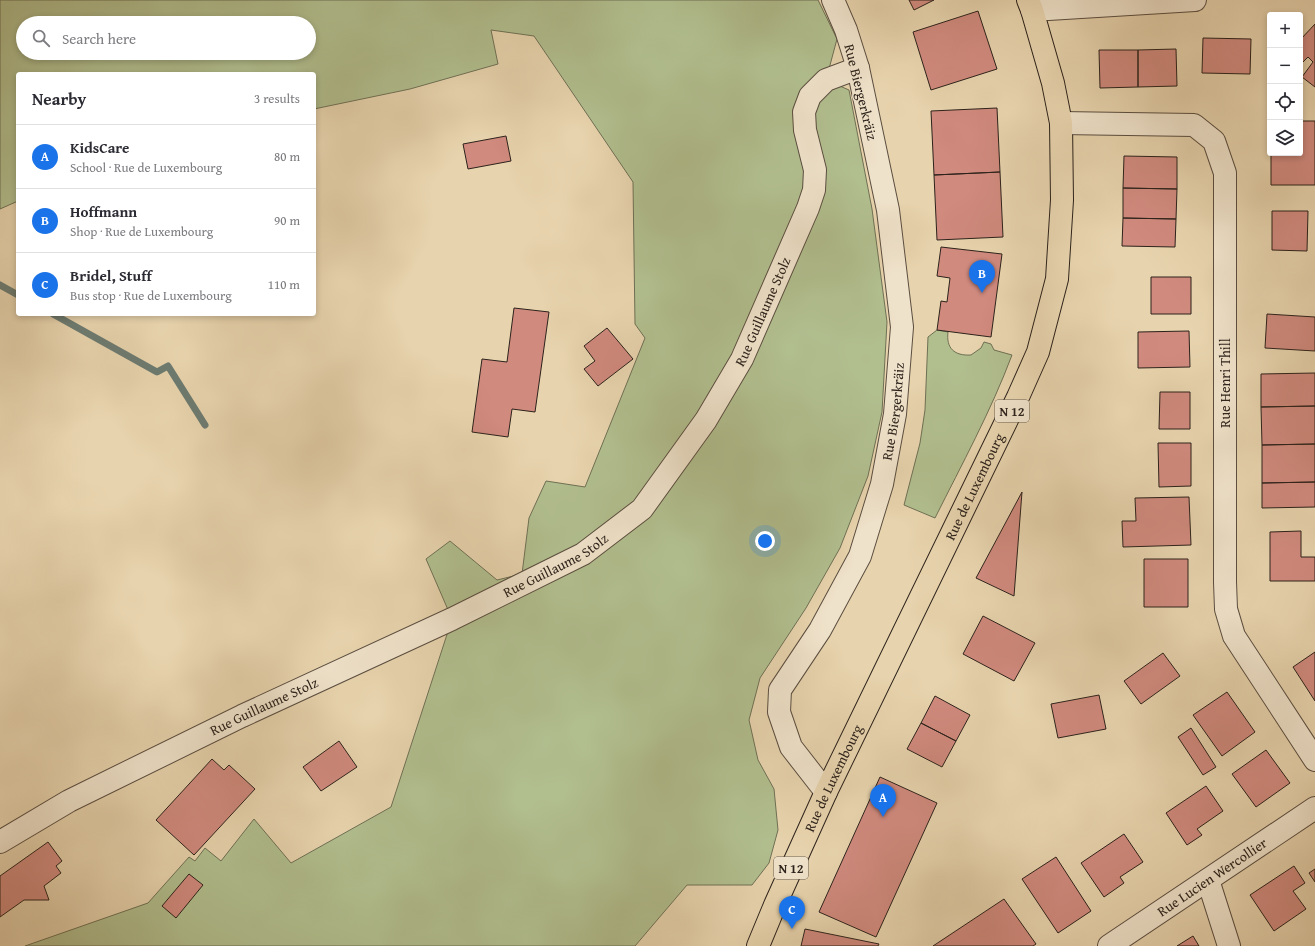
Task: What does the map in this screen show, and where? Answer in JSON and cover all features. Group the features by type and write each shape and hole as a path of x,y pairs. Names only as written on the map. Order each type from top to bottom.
{"main road":[{"name":"Rue de Luxembourg","path":"758,946 826,792 1018,397 1038,352 1058,279 1062,200 1061,123 1053,83 1030,5"}],"street":[{"name":"Rue Biergerkräiz","path":"826,792 791,747 779,712 780,690 820,630 860,556 882,484 895,414 902,327 888,210 858,68 846,30 833,0"},
{"path":"1030,5 1195,0"},
{"name":"Rue Guillaume Stolz","path":"0,842 69,801 242,716 452,619 583,554 642,509 706,420 742,360 808,208 814,190 814,170 805,130 804,112 810,96 826,80 858,68"},
{"name":"Rue Henri Thill","path":"1061,123 1194,125 1214,141 1225,173 1226,609 1234,636 1315,760"},
{"name":"Rue Lucien Wercollier","path":"1109,946 1315,808"},
{"path":"1208,880 1228,946"}],"green space":[{"path":"0,0 818,0 837,39 826,80 849,90 872,209 887,322 882,412 868,476 840,548 806,608 760,678 749,720 758,760 774,789 778,830 769,863 752,885 687,885 635,946 25,946 148,903 189,857 195,861 205,848 221,861 254,819 291,863 391,807 452,619 426,559 450,541 497,580 522,574 529,518 546,481 585,487 645,338 635,324 633,182 534,36 491,30 498,64 410,89 316,109 316,72 16,72 16,202 0,209"},
{"path":"937,330 948,332 948,342 950,347 952,350 960,354 971,355 981,348 984,342 991,344 994,350 1012,355 986,417 935,518 904,505 920,443 925,410 928,337"}],"building":[{"path":"909,0 934,0 914,10"},
{"path":"978,11 997,69 931,90 913,32"},
{"path":"1315,24 1315,87 1303,78 1313,62 1308,57 1303,62 1303,37"},
{"path":"1203,38 1251,39 1250,74 1202,73"},
{"path":"1176,49 1177,86 1138,87 1138,50"},
{"path":"1099,50 1138,50 1138,87 1100,88"},
{"path":"997,108 1000,172 934,175 931,111"},
{"path":"1303,121 1315,121 1315,185 1271,185 1271,156 1303,156"},
{"path":"506,136 511,161 468,169 463,144"},
{"path":"1124,156 1177,157 1177,189 1123,188"},
{"path":"1000,172 1003,237 937,240 934,175"},
{"path":"1123,188 1177,189 1176,219 1123,218"},
{"path":"1272,211 1308,211 1307,251 1272,250"},
{"path":"1123,218 1176,219 1175,247 1122,246"},
{"path":"941,247 1002,254 991,337 937,330 941,301 947,302 950,278 937,276"},
{"path":"1151,277 1191,277 1191,314 1151,314"},
{"path":"514,308 549,312 535,412 512,409 508,437 472,432 482,359 507,362"},
{"path":"1267,314 1315,317 1315,351 1265,348"},
{"path":"607,328 633,359 598,386 584,369 595,361 584,346"},
{"path":"1189,331 1190,367 1138,368 1138,332"},
{"path":"1315,373 1315,406 1261,407 1261,374"},
{"path":"1160,392 1190,392 1190,429 1159,429"},
{"path":"1315,406 1315,444 1262,445 1261,407"},
{"path":"1158,443 1191,443 1191,486 1159,487"},
{"path":"1315,444 1315,482 1262,483 1262,445"},
{"path":"1315,482 1315,507 1262,508 1262,483"},
{"path":"1022,492 1014,596 976,578"},
{"path":"1189,497 1191,545 1123,547 1122,521 1136,521 1135,498"},
{"path":"1301,531 1301,557 1315,557 1315,581 1270,581 1270,532"},
{"path":"1144,559 1188,559 1188,607 1144,607"},
{"path":"983,616 1035,643 1014,681 963,654"},
{"path":"1315,652 1315,701 1293,667"},
{"path":"1163,653 1180,676 1141,704 1124,681"},
{"path":"1227,692 1255,732 1222,756 1193,715"},
{"path":"1099,695 1106,729 1058,738 1051,704"},
{"path":"935,696 970,715 956,741 921,723"},
{"path":"921,723 956,741 942,767 907,749"},
{"path":"1191,728 1216,767 1203,775 1178,737"},
{"path":"339,741 357,767 321,791 303,767"},
{"path":"1266,750 1290,783 1256,807 1232,774"},
{"path":"212,759 224,770 229,765 255,789 194,855 156,820"},
{"path":"880,777 937,803 876,937 819,912"},
{"path":"1206,786 1223,811 1197,829 1202,835 1187,845 1166,813"},
{"path":"1124,834 1143,862 1120,877 1124,883 1104,897 1081,863"},
{"path":"48,842 62,861 56,866 61,873 44,886 49,900 24,900 0,917 0,876"},
{"path":"1056,857 1091,911 1058,933 1022,879"},
{"path":"1294,866 1305,883 1293,891 1306,909 1274,931 1250,895"},
{"path":"1315,869 1315,882 1309,873"},
{"path":"189,874 203,885 176,918 162,906"},
{"path":"1004,899 1036,944 1033,946 933,946"},
{"path":"805,929 879,944 878,946 801,946"},
{"path":"1193,936 1199,946 1177,946"}],"waterway":[{"path":"0,285 16,294"},
{"path":"57,316 157,372 168,366 205,425"}],"place":[{"name":"Hoffmann","path":"982,293"},
{"name":"KidsCare","path":"883,817"},
{"name":"Bridel, Stuff","path":"792,929"}]}
